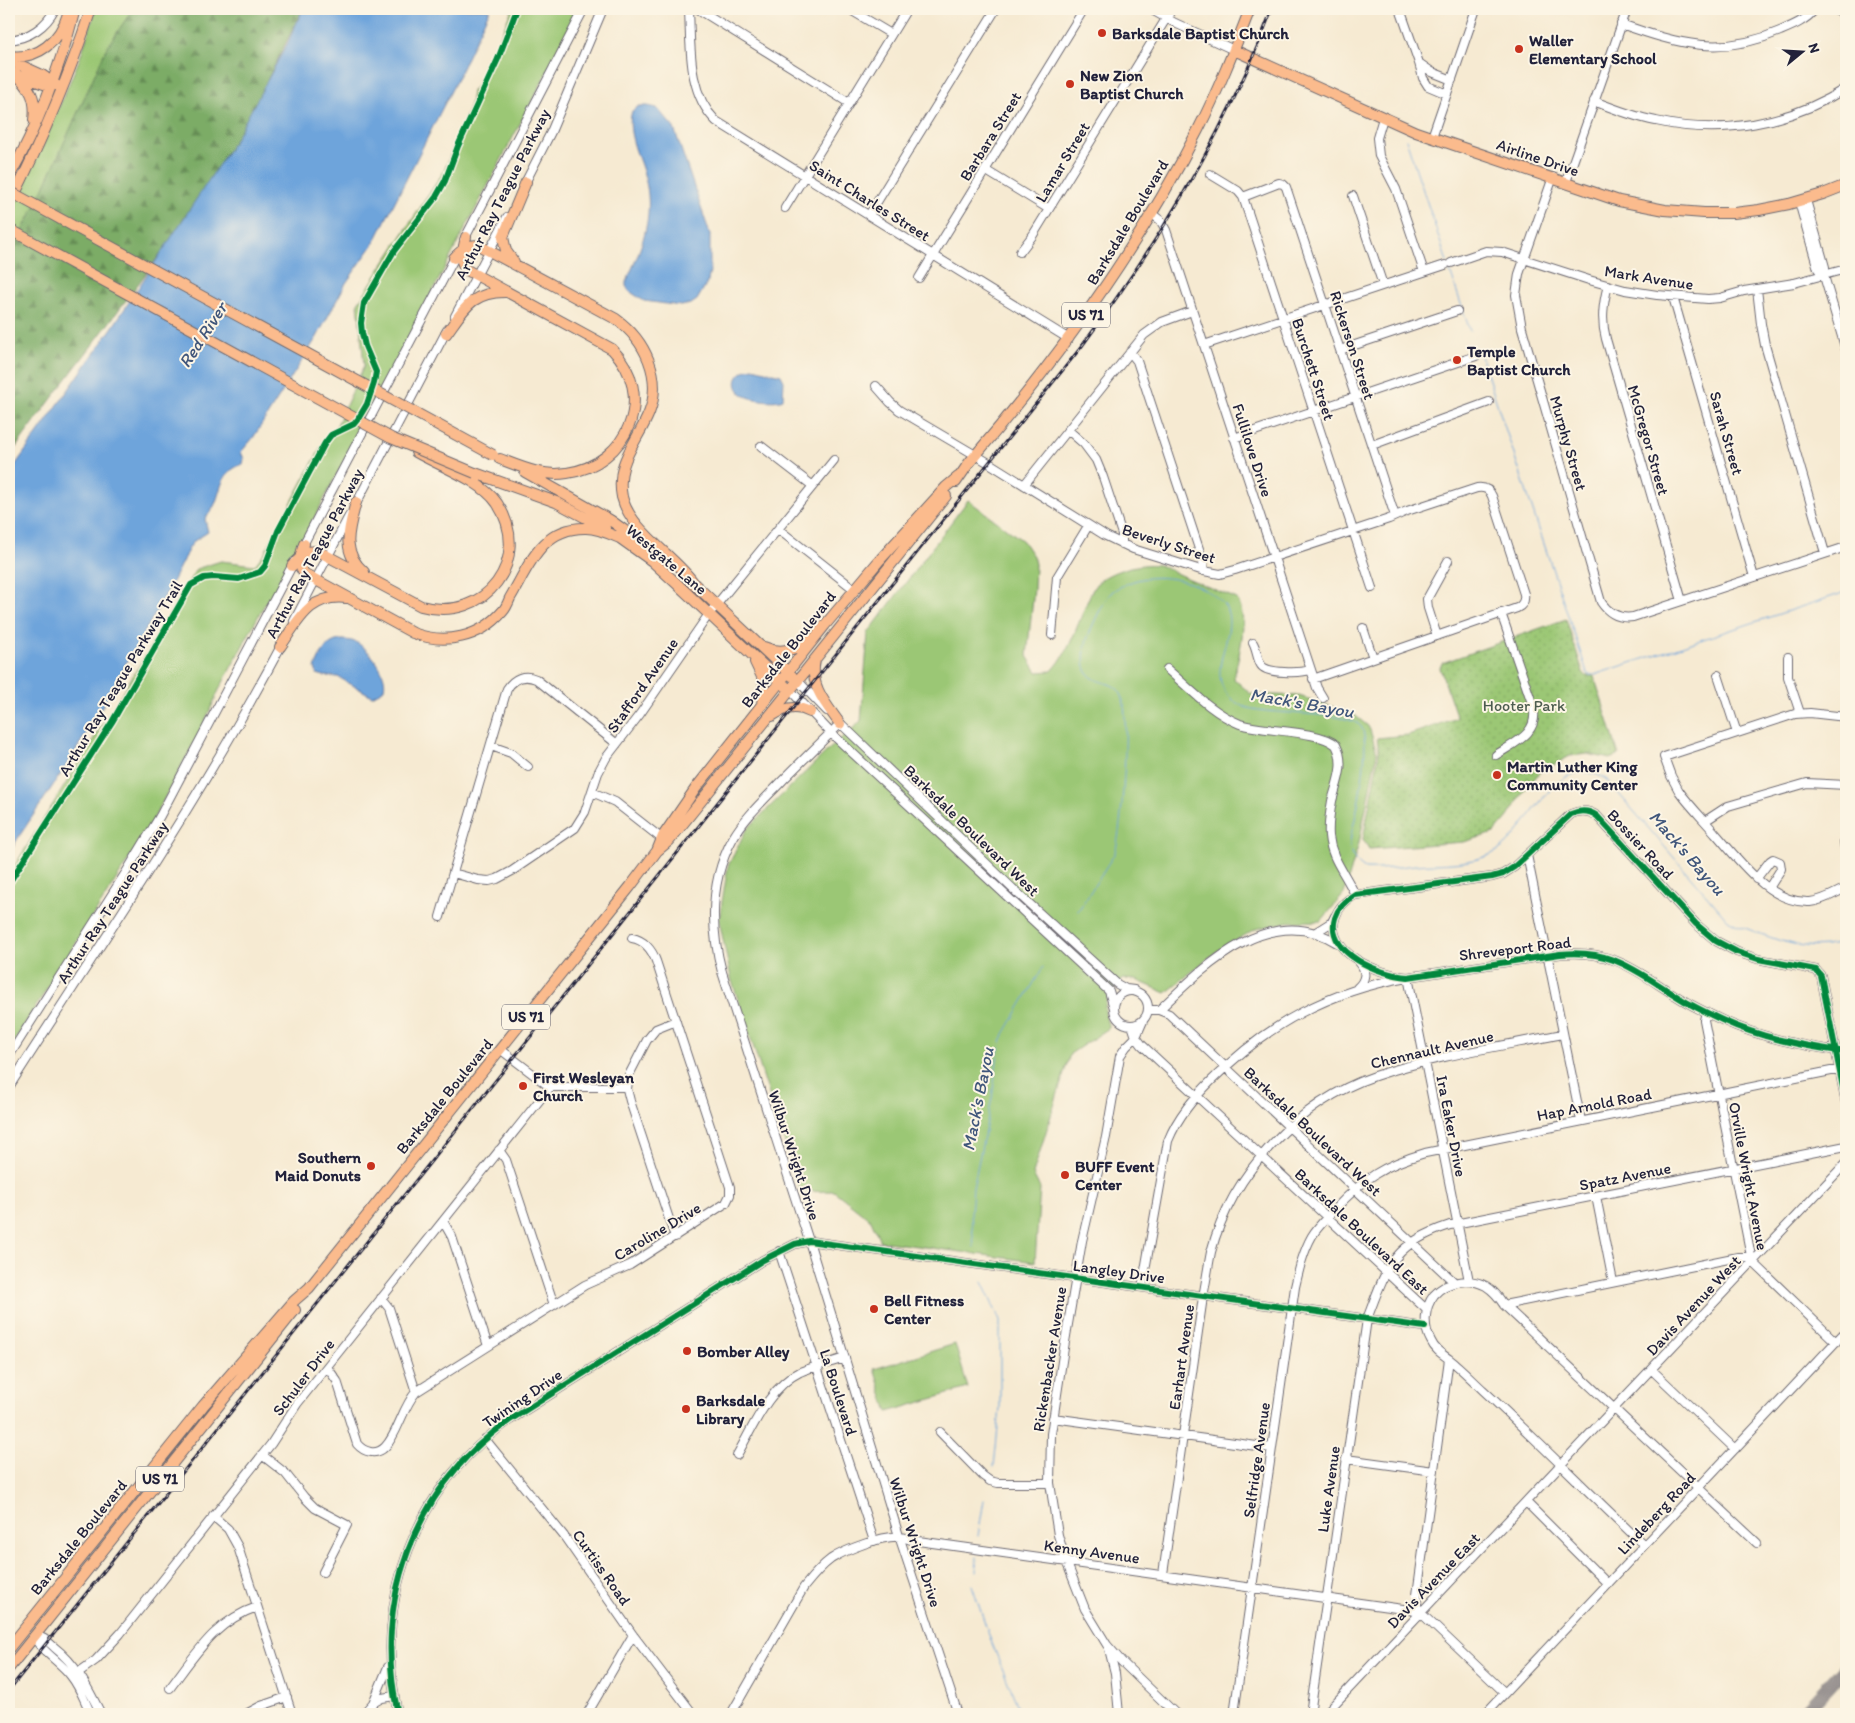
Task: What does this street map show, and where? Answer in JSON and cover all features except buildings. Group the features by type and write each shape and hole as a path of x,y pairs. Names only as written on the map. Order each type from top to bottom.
{"main road":[{"path":"9,58 30,55 49,45 61,32 70,9"},
{"path":"9,177 30,136 52,84 75,9"},
{"path":"9,206 63,88 91,9"},
{"name":"Barksdale Boulevard","path":"664,841 723,774 948,493 975,455 1069,339 1108,284 1152,214 1198,130 1250,9"},
{"name":"Airline Drive","path":"1234,50 1383,118 1432,137 1619,200 1665,210 1685,212 1741,212 1802,201 1846,185"},
{"path":"9,58 42,75 52,84"},
{"path":"12,72 38,82 63,88"},
{"path":"12,72 27,84 35,101 30,136"},
{"path":"520,268 507,254 504,237 526,182"},
{"path":"9,191 496,457 527,469 556,474 577,471 596,462 615,448 629,427 635,410 634,386 626,365 612,349 476,275 462,265 461,258 466,236"},
{"path":"9,229 391,438 474,477 496,502 507,525 509,535 510,546 507,564 490,592 469,605 444,610 421,606 313,550 306,552 292,566"},
{"path":"454,258 463,249 476,245 616,319 629,328 646,353 652,371 654,389 649,412 624,460 621,474 622,493 627,509 634,520 680,566 693,582"},
{"path":"446,334 464,308 474,299 489,293 509,292"},
{"name":"Westgate Lane","path":"496,457 610,520 652,549 693,582 798,681"},
{"name":"Westgate Lane","path":"474,477 570,508 622,539 652,561 790,690"},
{"name":"Barksdale Boulevard","path":"9,1668 212,1414 294,1301 309,1288 626,893 664,841 688,800 713,766 819,632 854,589 946,487 958,477"},
{"path":"356,502 348,533 349,550 359,568 379,583"},
{"path":"304,544 300,557 302,571 422,636 439,639 460,638 488,625 504,610 528,564 543,544 552,538 574,528 587,528 598,529 622,539"},
{"path":"854,589 864,598"},
{"path":"280,647 303,614 314,603 331,598 352,599"},
{"path":"758,644 771,650 789,651 802,645 819,632"},
{"path":"753,656 764,681 762,705"},
{"path":"816,657 814,673 817,690 840,724"},
{"path":"767,719 787,708 802,708 810,712"},
{"path":"713,766 723,774"},
{"name":"Barksdale Boulevard","path":"9,1648 203,1406 254,1354"},
{"path":"203,1406 212,1414"},
{"path":"24,1628 34,1636"}],"street":[{"path":"9,40 34,32 49,19 55,9"},
{"name":"Arthur Ray Teague Parkway","path":"9,1056 126,874 160,816 584,9"},
{"name":"Arthur Ray Teague Parkway","path":"9,1087 203,784 245,712 526,182 551,132 603,9"},
{"name":"Saint Charles Street","path":"689,9 691,58 698,94 704,107 720,125 1069,339"},
{"path":"698,9 849,103"},
{"path":"849,9 891,34"},
{"path":"785,208 907,9"},
{"path":"868,215 996,9"},
{"name":"Barbara Street","path":"918,278 1084,9"},
{"path":"1150,9 1234,50"},
{"name":"Lamar Street","path":"1020,252 1033,236 1172,9"},
{"path":"1400,9 1414,51 1420,62 1432,72 1452,80"},
{"path":"1432,137 1476,9"},
{"path":"1566,182 1627,9"},
{"path":"1621,24 1671,41 1723,46 1748,42 1776,33 1797,23 1815,9"},
{"path":"1832,9 1846,14"},
{"path":"1420,62 1421,74 1425,82 1433,89 1447,94"},
{"path":"1594,101 1642,118 1667,124 1696,127 1728,127 1782,118 1815,105 1846,88"},
{"path":"1383,118 1377,138 1379,156 1396,189 1424,272"},
{"path":"985,170 1049,209"},
{"path":"1210,174 1238,191 1243,197"},
{"name":"Murphy Street","path":"1553,177 1524,258 1516,295 1519,316 1602,602 1607,610 1615,616 1628,618 1682,601"},
{"name":"Rickerson Street","path":"1243,197 1279,184 1283,184 1288,190 1395,516"},
{"path":"1353,196 1383,285"},
{"name":"Burchett Street","path":"1243,197 1372,588"},
{"path":"1802,201 1826,267 1824,276 1846,350"},
{"name":"Fullilove Drive","path":"1152,214 1165,227 1313,679 1318,692 1323,698"},
{"name":"Mark Avenue","path":"1204,345 1491,251 1507,252 1608,286 1673,297 1714,299 1794,283 1846,269"},
{"name":"McGregor Street","path":"1608,286 1603,310 1606,339 1682,601"},
{"path":"1757,289 1764,338 1826,553"},
{"name":"Sarah Street","path":"1673,297 1754,577"},
{"path":"1024,485 1130,352 1153,327 1168,319 1192,311"},
{"path":"1340,350 1457,311"},
{"path":"1130,352 1137,360 1203,561 1204,571"},
{"path":"1234,438 1476,356"},
{"name":"Beverly Street","path":"876,386 899,410 1088,526 1122,544 1155,557 1204,571 1225,573 1473,489 1486,488 1490,492 1495,505 1524,594 1524,602 1517,608 1502,613"},
{"path":"1372,444 1489,402"},
{"path":"1068,430 1087,447 1098,465 1122,534 1122,544"},
{"path":"761,446 813,486"},
{"name":"Stafford Avenue","path":"453,873 484,881 497,879 575,828 585,812 600,768 649,702 709,614 834,460"},
{"path":"1052,635 1057,577 1088,526"},
{"path":"778,529 854,589"},
{"path":"1682,601 1846,547"},
{"path":"1437,636 1427,599 1448,561"},
{"path":"1313,679 1502,613 1535,718 1528,732 1496,755"},
{"path":"1363,628 1373,658"},
{"path":"1253,642 1264,669 1290,672 1310,670"},
{"path":"1788,657 1788,677 1800,713"},
{"path":"1167,669 1215,709 1242,724 1324,738 1336,745 1342,762 1332,803 1329,835 1336,862 1346,875 1355,895 1344,902 1332,922 1316,932"},
{"path":"1718,675 1737,733"},
{"path":"440,917 507,689 512,683 520,678 536,679 617,744"},
{"name":"Barksdale Boulevard West","path":"798,681 840,724 1012,888 1116,984 1126,989 1134,990"},
{"path":"790,690 831,733 1109,991 1114,1008 1117,1018 1124,1024 1132,1025 1142,1021 1149,1010 1146,998 1134,990 1124,991 1119,994 1114,1002 1114,1008"},
{"path":"1846,717 1800,713 1664,757 1679,791 1756,879 1769,888 1796,900 1810,902 1827,897 1846,888"},
{"name":"Wilbur Wright Drive","path":"840,724 757,808 733,839 718,877 713,915 715,944 722,972 809,1241 899,1536 958,1714"},
{"path":"491,746 511,753 528,767"},
{"path":"1705,822 1728,806 1807,783 1846,785"},
{"path":"592,792 616,802 664,841"},
{"name":"Bossier Road","path":"1355,895 1494,877 1507,872 1572,814 1583,811 1593,813 1696,924 1716,941 1758,959 1816,970 1821,976 1837,1051"},
{"path":"1846,823 1844,847 1846,854"},
{"path":"1527,855 1581,1121"},
{"path":"1756,879 1770,861 1778,860 1781,869 1769,888"},
{"name":"Shreveport Road","path":"1336,915 1334,931 1340,945"},
{"name":"Shreveport Road","path":"1158,1010 1197,975 1231,950 1264,933 1283,929 1316,932 1340,945 1356,959 1384,973 1408,976 1572,953 1586,954 1625,964 1678,997 1734,1025 1771,1038 1846,1052"},
{"name":"Caroline Drive","path":"327,1367 337,1382 357,1444 364,1450 376,1452 382,1450 388,1443 407,1404 416,1392 585,1285 619,1270 675,1237 724,1206 729,1199 731,1191 655,957 641,941 632,938"},
{"path":"1356,959 1365,973 1363,981 1357,988"},
{"path":"1142,1287 1168,1141 1177,1120 1197,1096 1225,1067 1259,1038 1285,1021 1316,1004 1357,988 1408,976"},
{"name":"Ira Eaker Drive","path":"1408,976 1469,1281"},
{"path":"1149,1010 1158,1010"},
{"name":"Barksdale Boulevard West","path":"1158,1010 1169,1014 1456,1282"},
{"name":"Orville Wright Avenue","path":"1706,1012 1704,1020 1752,1261 1836,1342"},
{"path":"675,1237 627,1087 630,1071 649,1036 661,1026 676,1021"},
{"name":"Rickenbacker Avenue","path":"1108,1645 1085,1608 1066,1561 1056,1523 1050,1483 1050,1449 1053,1418 1085,1225 1109,1124 1120,1056 1126,1046 1136,1037 1142,1021"},
{"name":"Barksdale Boulevard East","path":"1132,1025 1136,1037 1142,1045 1427,1310 1425,1327"},
{"name":"Chennault Avenue","path":"1262,1157 1289,1127 1312,1109 1347,1087 1376,1075 1425,1062 1564,1034"},
{"path":"500,1049 550,1087 627,1087"},
{"path":"1837,1051 1843,1068 1846,1103"},
{"name":"Hap Arnold Road","path":"1327,1217 1354,1188 1370,1177 1396,1163 1442,1149 1843,1068"},
{"name":"Schuler Drive","path":"76,1675 107,1649 276,1437 297,1404 550,1087"},
{"name":"Spatz Avenue","path":"1411,1242 1436,1230 1458,1224 1846,1146"},
{"path":"499,1150 506,1160 554,1305"},
{"name":"Earhart Avenue","path":"1163,1574 1211,1252 1219,1229 1239,1189 1262,1157"},
{"name":"Davis Avenue West","path":"1561,1466 1846,1163"},
{"path":"1596,1196 1613,1282"},
{"name":"Selfridge Avenue","path":"1234,1714 1291,1309 1297,1277 1304,1255 1312,1236 1327,1217"},
{"path":"443,1221 452,1237 488,1346"},
{"name":"Twining Drive","path":"398,1714 390,1662 391,1619 396,1590 401,1571 418,1527 430,1504 455,1470 485,1439 510,1420 780,1251 795,1244 809,1241"},
{"name":"Langley Drive","path":"809,1241 1425,1327"},
{"name":"Luke Avenue","path":"1310,1714 1367,1319 1385,1272 1401,1251 1411,1242"},
{"name":"La Boulevard","path":"780,1251 816,1367 874,1541"},
{"path":"1504,1305 1738,1257 1746,1257 1752,1261"},
{"path":"1427,1310 1435,1294 1446,1285 1469,1281 1487,1286 1504,1305 1757,1543"},
{"path":"381,1298 389,1308 416,1392"},
{"path":"1425,1327 1431,1342 1441,1355 1449,1359 1644,1545"},
{"name":"Lindeberg Road","path":"1485,1714 1846,1331"},
{"path":"737,1455 763,1410 780,1387 800,1372 844,1358"},
{"path":"1449,1359 1417,1606 1421,1613 1505,1693"},
{"path":"1652,1370 1735,1449"},
{"path":"1053,1418 1271,1448"},
{"path":"940,1432 982,1476 990,1481 998,1483 1050,1483"},
{"name":"Curtiss Road","path":"485,1439 564,1536 633,1635 693,1714"},
{"path":"262,1455 285,1473 315,1508 347,1525 323,1572"},
{"path":"1346,1459 1434,1471"},
{"name":"Davis Avenue East","path":"1325,1714 1561,1466"},
{"path":"1526,1502 1608,1584"},
{"path":"213,1516 228,1529 235,1540 292,1714"},
{"name":"Kenny Avenue","path":"731,1714 804,1587 815,1573 844,1551 874,1541 899,1536 911,1540 1163,1574 1421,1613"},
{"path":"170,1688 220,1627 231,1618 257,1607"},
{"path":"587,1714 633,1635"},
{"path":"34,1636 42,1637 66,1657 100,1714"},
{"path":"1108,1645 1115,1673 1119,1714"},
{"path":"1108,1645 1122,1662 1176,1714"},
{"path":"363,1714 373,1702 382,1686 390,1662"},
{"path":"76,1675 92,1714"},
{"path":"373,1702 394,1696"},
{"path":"246,1714 260,1706 287,1698"},
{"path":"368,1714 384,1714"}],"green space":[{"path":"96,9 133,9 37,203 9,255 9,212 42,147 80,58"},
{"path":"133,9 303,9 252,110 208,184 153,264 9,457 9,255 37,203 107,47"},
{"path":"512,9 580,9 297,551 270,600 267,600 148,829 9,1049 9,875 147,653 196,569 221,561 255,565 265,552 327,436 337,425 364,366 358,303 444,171 470,106 472,91 482,79"},
{"path":"968,500 1023,541 1033,556 1035,564 1034,589 1027,656 1037,672 1052,671 1059,662 1071,642 1097,583 1113,573 1132,567 1151,564 1159,565 1237,599 1241,608 1243,628 1234,679 1251,694 1299,696 1352,713 1368,726 1377,753 1359,843 1344,894 1321,921 1287,922 1256,929 1217,951 1166,993 1136,980 1123,979 1109,996 1105,1006 1109,1028 1070,1054 1033,1174 1040,1188 1035,1262 880,1241 871,1220 834,1191 801,1192 731,978 719,920 728,866 746,830 826,752 861,721 868,633"},
{"name":"Hooter Park","path":"1566,619 1583,672 1586,676 1594,676 1619,755 1610,759 1588,754 1570,756 1540,772 1522,794 1508,817 1494,833 1464,842 1369,849 1363,839 1379,753 1377,738 1408,735 1457,718 1440,668 1442,663"},
{"path":"955,1344 968,1388 888,1412 874,1369"}],"water":[{"name":"Red River","path":"303,9 490,9 455,83 373,245 346,283 317,337 253,438 241,452 244,459 243,464 231,470 224,479 215,504 205,519 208,532 194,541 189,548 166,594 118,680 72,757 9,854 9,474 112,328 235,140 287,44"},
{"path":"639,106 657,108 674,128 710,234 710,271 708,281 697,300 691,304 681,306 644,301 629,291 626,286 645,234 648,208 646,182 634,146 630,120 632,111"},
{"path":"753,368 781,375 784,381 783,399 774,401 761,400 741,393 736,384 738,377 744,371"},
{"path":"340,640 355,642 372,656 384,677 385,684 383,690 372,696 338,677 317,674 315,668 324,650 330,644"}],"waterway":[{"path":"1406,139 1447,262"},
{"path":"1448,265 1470,331"},
{"path":"1481,356 1588,675 1594,675 1846,592"},
{"name":"Mack's Bayou","path":"1078,911 1115,852 1120,822 1125,748 1122,696 1118,689 1091,677 1084,662 1086,643 1100,611 1112,592 1133,581 1156,577 1191,583 1212,594 1224,605 1229,622 1220,671 1221,683 1228,695 1240,705 1266,711 1342,718 1355,722 1362,728 1365,747 1363,773 1350,838 1350,848 1354,858 1365,869 1468,861 1488,856 1510,841 1545,796 1558,783 1572,774 1588,772 1606,779 1728,920 1791,944 1818,947 1846,941"},
{"name":"Mack's Bayou","path":"974,1247 971,1214 973,1188 992,1098 998,1052 1004,1034 1043,967"},
{"name":"Mack's Bayou","path":"982,1282 1000,1320 1000,1408 994,1467"},
{"name":"Mack's Bayou","path":"978,1536 984,1500"},
{"name":"Mack's Bayou","path":"976,1572 977,1557"},
{"name":"Mack's Bayou","path":"972,1585 991,1641 1021,1714"}],"taxiway":[{"path":"1802,1714 1846,1667"}],"railway":[{"path":"9,1690 1082,346 1138,267 1189,184 1234,98 1272,9"}],"cycle path":[{"name":"Arthur Ray Teague Parkway Trail","path":"9,883 112,722 191,585 204,578 239,579 260,572 265,566 278,531 325,443 331,435 354,424 367,404 376,372 365,346 362,333 361,323 364,303 394,251 436,197 445,181 458,146 498,59 517,9"},
{"path":"1846,1052 1830,1050 1814,1047 1752,1032 1711,1015 1623,964 1595,955 1579,953 1560,954 1408,977 1384,972 1370,967 1347,952 1338,942 1334,931 1335,918 1348,899 1355,895 1503,874 1514,867 1571,814 1581,811 1591,813 1597,816 1696,924 1716,941 1737,952 1758,959 1816,970 1821,976 1846,1103"},
{"path":"398,1714 391,1672 391,1630 397,1589 409,1549 426,1512 449,1478 477,1447 510,1420 763,1260 795,1244 809,1241 1425,1327"}],"place":[{"name":"Barksdale Baptist Church","path":"1102,33"},
{"name":"Waller Elementary School","path":"1519,49"},
{"name":"New Zion Baptist Church","path":"1070,84"},
{"name":"Temple Baptist Church","path":"1457,360"},
{"name":"Martin Luther King Community Center","path":"1497,775"},
{"name":"First Wesleyan Church","path":"523,1086"},
{"name":"Southern Maid Donuts","path":"371,1166"},
{"name":"BUFF Event Center","path":"1065,1175"},
{"name":"Bell Fitness Center","path":"874,1309"},
{"name":"Bomber Alley","path":"687,1351"},
{"name":"Barksdale Library","path":"686,1409"}]}
